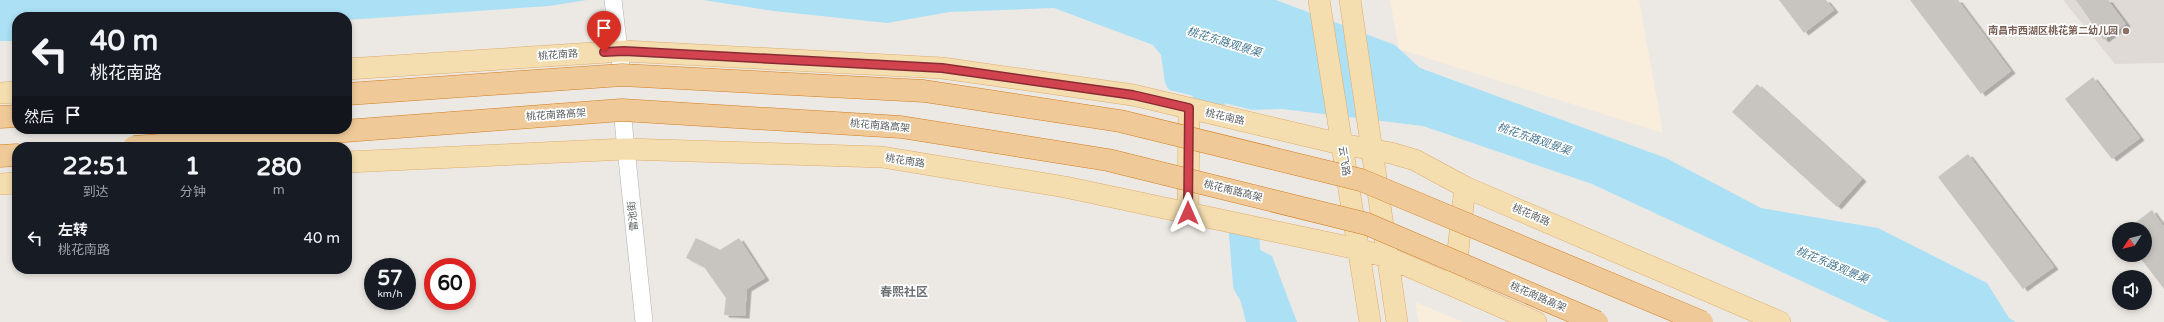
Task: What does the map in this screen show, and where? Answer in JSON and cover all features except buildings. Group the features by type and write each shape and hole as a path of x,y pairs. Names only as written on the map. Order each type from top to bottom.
{"highway":[{"path":"352,94 622,75 924,91 1120,121 1361,180 1702,322"},
{"name":"桃花南路高架","path":"352,130 622,110 901,127 1108,160 1367,224 1597,322"},
{"path":"0,117 12,116"},
{"name":"桃花南路高架","path":"200,142 305,134"},
{"path":"0,156 12,155"}],"main road":[{"path":"1350,1 1397,322"},
{"name":"云飞路","path":"1320,2 1370,322"},
{"name":"桃花南路","path":"352,69 619,51 942,68 1133,95 1189,108 1370,142 1415,160 1465,187 1780,322"},
{"path":"0,93 12,92"},
{"path":"1188,213 1189,108"},
{"name":"桃花南路","path":"352,162 626,149 882,157 1065,187 1358,249 1387,257 1536,322"},
{"path":"0,184 12,183"},
{"path":"1454,287 1465,187"}],"street":[{"path":"614,7 622,75"},
{"name":"雷池街","path":"622,110 644,322"}],"shaded area":[{"path":"1390,0 1639,0 1663,133 1399,49"},
{"name":"南昌市西湖区桃花第二幼儿园","path":"2063,0 2164,0 2164,63 2115,64"},
{"path":"1415,302 1463,322 1419,322"}],"water":[{"path":"0,0 587,0 549,6 352,20 352,12 12,12 12,41 0,41"},
{"name":"桃花东路观景渠","path":"703,0 1276,0 1395,45 1420,68 1666,158 1761,208 1878,228 1987,283 2009,318 2016,322 1890,322 1592,184 1423,126 1282,109 1253,110 1169,90 1165,83 1161,55 1153,45 1054,8 950,12 887,23 774,11"},
{"path":"1245,242 1272,256 1297,322 1246,322 1231,263"}],"waterway":[{"name":"桃花东路观景渠","path":"1210,107 1208,98 1228,42 1221,0"},
{"path":"1244,234 1248,284 1270,322"}],"place":[{"name":"南昌市西湖区桃花第二幼儿园","path":"2126,31"}],"district":[{"name":"春熙社区","path":"904,292"}],"route":[{"path":"604,52 624,51 942,68 1133,95 1189,108 1188,213"}]}
